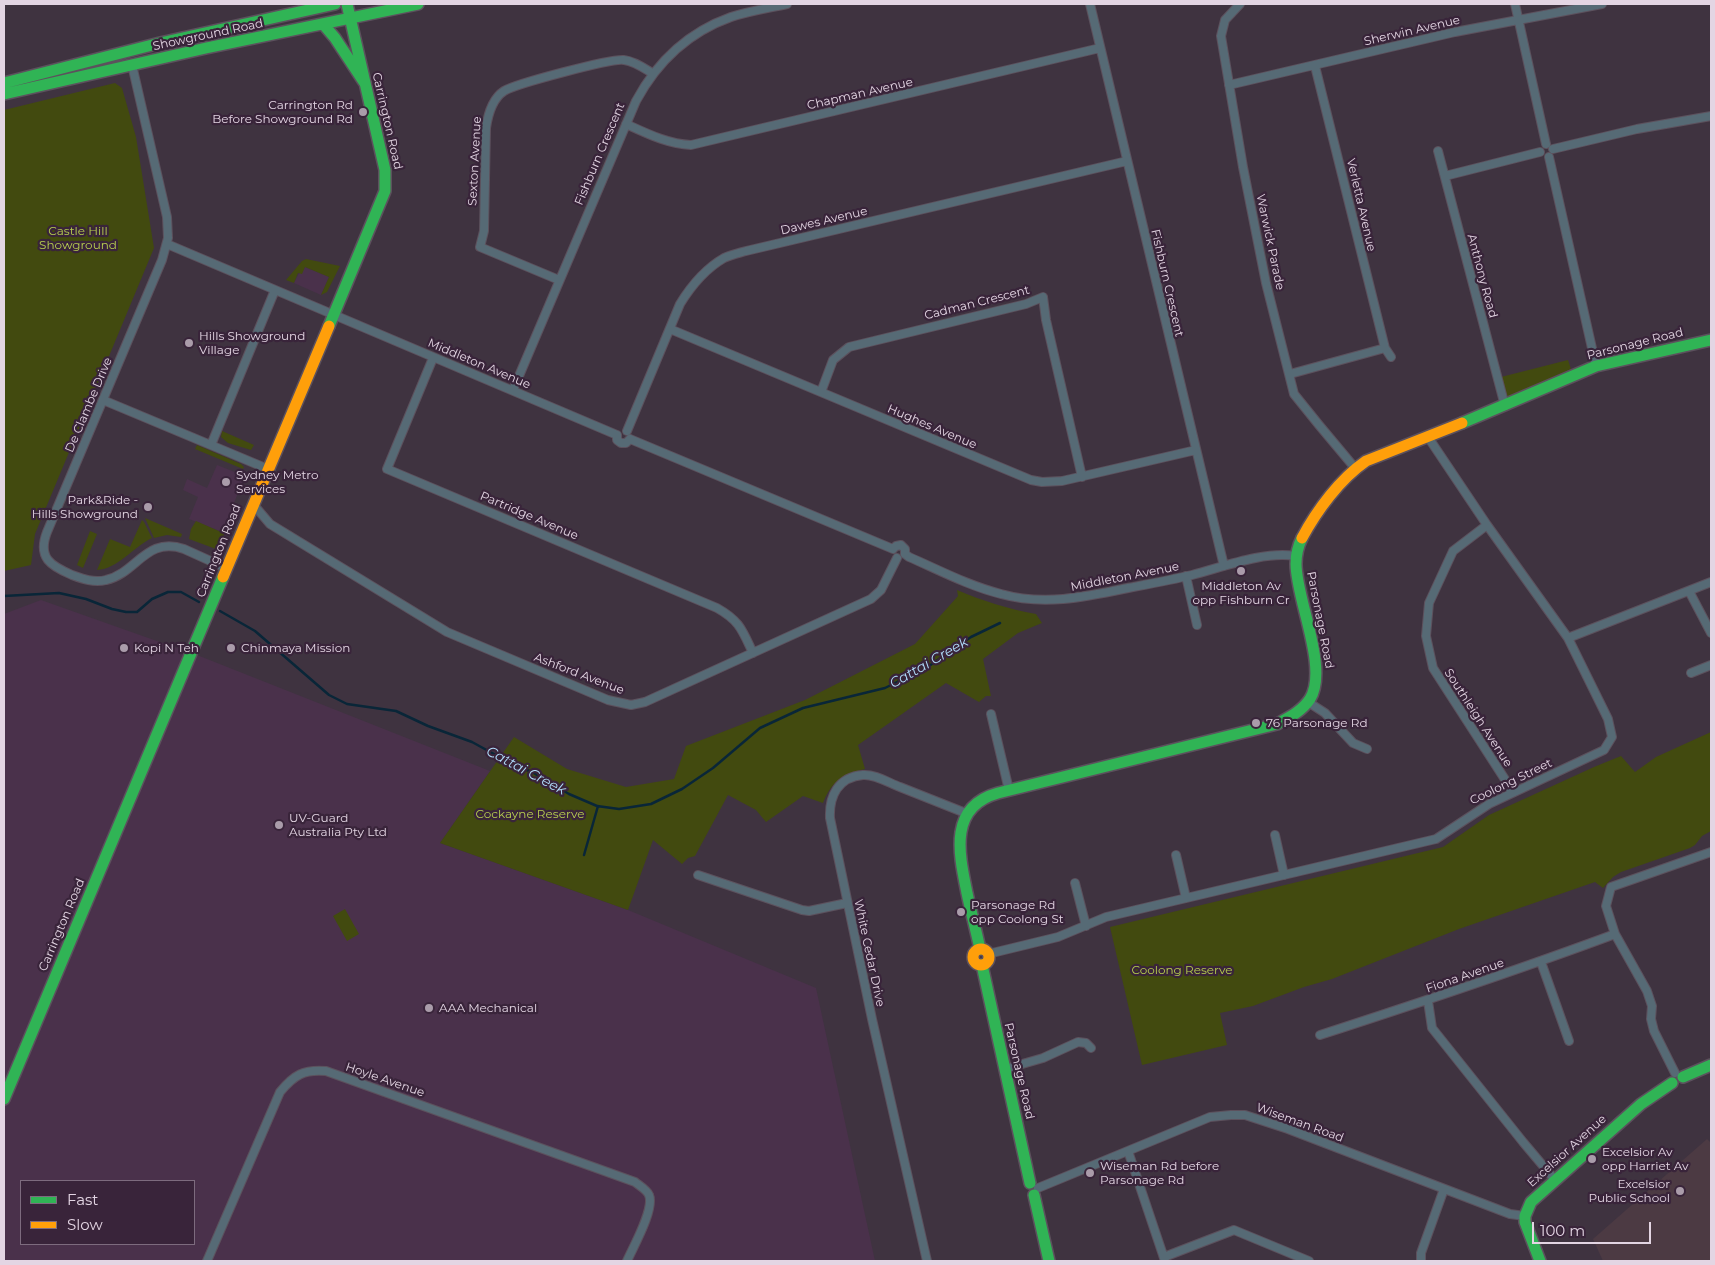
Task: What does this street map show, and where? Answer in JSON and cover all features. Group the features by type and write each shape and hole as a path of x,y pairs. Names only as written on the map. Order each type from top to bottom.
{"main road":[{"name":"Showground Road","path":"4,82 335,4"},
{"name":"Carrington Road","path":"4,1099 385,191 385,170 347,4"},
{"name":"Showground Road","path":"4,94 206,48 418,4"},
{"path":"324,25 335,38 364,82"},
{"path":"129,52 132,65"},
{"name":"Parsonage Road","path":"1308,702 1315,686 1317,668 1296,567 1296,556 1308,528 1355,468 1366,461 1505,406 1596,366 1711,340"},
{"path":"984,952 959,849 959,835 968,814 976,804 988,796 1009,790 1277,724 1293,716 1308,702"},
{"name":"Parsonage Road","path":"984,952 988,961 982,965 1050,1261"},
{"name":"Excelsior Avenue","path":"1525,1216 1531,1202 1634,1110 1677,1078 1711,1065"},
{"path":"1525,1216 1527,1228 1540,1261"}],"street":[{"name":"Fishburn Crescent","path":"513,390 636,101 652,73 680,46 714,24 733,17 787,4"},
{"name":"Fishburn Crescent","path":"1090,4 1224,566"},
{"name":"Warwick Parade","path":"1240,4 1226,20 1221,36 1243,167 1266,283 1294,394 1355,468"},
{"path":"1515,4 1546,144"},
{"name":"Sherwin Avenue","path":"1229,86 1456,32 1602,4"},
{"name":"Chapman Avenue","path":"626,124 664,141 677,145 691,145 1100,48"},
{"name":"Sexton Avenue","path":"559,280 480,247 484,231 486,128 489,112 495,100 505,90 528,82 608,62 624,60 652,73"},
{"name":"De Clambe Drive","path":"132,65 167,217 167,244 162,260 45,538 44,550 48,561 58,569 90,581 107,580 122,572 151,550 170,546 184,549 226,568"},
{"name":"Verletta Avenue","path":"1315,66 1384,348 1391,357"},
{"path":"1553,149 1637,129 1711,116"},
{"path":"1546,144 1551,145 1553,149"},
{"path":"1540,152 1541,147 1546,144"},
{"path":"1549,156 1553,153 1553,149"},
{"name":"Anthony Road","path":"1438,151 1505,406"},
{"path":"1540,152 1544,156 1549,156"},
{"path":"1445,176 1540,152"},
{"path":"1549,156 1596,366"},
{"name":"Dawes Avenue","path":"628,435 680,304 691,286 706,271 725,258 746,251 1127,161"},
{"name":"Middleton Avenue","path":"167,244 433,358 617,434"},
{"path":"211,445 275,290"},
{"name":"Cadman Crescent","path":"821,392 833,360 849,347 1026,304 1043,297 1046,320 1082,477"},
{"name":"Hughes Avenue","path":"670,329 1032,480 1051,483 1196,450"},
{"path":"1290,374 1384,348"},
{"name":"Partridge Avenue","path":"433,358 387,469 717,608 731,616 740,626 753,653"},
{"path":"103,400 268,469"},
{"path":"628,435 626,443 621,443 618,440 617,434 621,431 893,549"},
{"name":"Coolong Street","path":"984,952 1058,937 1106,917 1436,839 1485,806 1604,750 1612,737 1608,719 1568,638 1486,525 1428,437"},
{"name":"Ashford Avenue","path":"253,504 270,524 447,632 599,696 631,705 646,702 872,599 881,590 897,558"},
{"name":"Southleigh Avenue","path":"1486,525 1453,552 1429,603 1426,636 1433,668 1512,793"},
{"path":"901,545 905,548 905,554 897,558 893,555 893,549 901,545"},
{"name":"Middleton Avenue","path":"905,554 909,558 984,589 1026,599 1074,599 1186,576 1275,554 1296,556"},
{"path":"1186,576 1197,625"},
{"path":"1568,638 1711,582"},
{"path":"1689,590 1711,633"},
{"path":"1691,673 1711,665"},
{"path":"1308,702 1325,713 1353,743 1367,749"},
{"path":"991,714 1009,790"},
{"name":"White Cedar Drive","path":"926,1261 847,903 830,818 830,801 839,786 850,779 863,775 887,782 968,814"},
{"path":"1275,835 1284,875"},
{"path":"1677,1078 1654,1031 1651,1019 1652,1006 1647,991 1615,934 1606,906 1611,887 1711,852"},
{"path":"1176,855 1186,898"},
{"path":"698,874 802,910 847,903"},
{"path":"1075,883 1086,926"},
{"name":"Fiona Avenue","path":"1320,1035 1428,1001 1615,934"},
{"path":"1540,962 1569,1041"},
{"path":"1428,1001 1432,1028 1523,1142 1556,1180"},
{"path":"1005,1069 1043,1058 1078,1042 1086,1043 1091,1048"},
{"name":"Hoyle Avenue","path":"206,1261 280,1092 300,1074 313,1070 335,1074 635,1182 649,1194 651,1203 627,1261"},
{"name":"Wiseman Road","path":"1034,1188 1206,1118 1245,1115 1288,1129 1510,1214 1525,1216"},
{"path":"1128,1151 1165,1259 1234,1230 1309,1261"},
{"path":"1421,1261 1444,1189"}],"shaded area":[{"path":"305,267 329,277 321,295 294,283 299,273"},
{"path":"217,465 245,476 222,532 189,519 198,497 183,490 187,479 207,488"},
{"path":"41,600 202,657 490,771 440,843 628,910 816,988 875,1261 4,1261 4,614"},
{"name":"Excelsior Public School","path":"1707,1139 1711,1143 1711,1261 1603,1261 1593,1239"}],"green space":[{"name":"Castle Hill Showground","path":"115,83 122,88 136,137 154,248 35,534 31,565 4,571 4,110"},
{"path":"306,259 340,266 327,292 321,295 329,277 305,267 302,274 298,273 294,283 286,280 302,261"},
{"path":"1568,360 1571,369 1508,398 1501,377"},
{"path":"222,431 254,445 251,450 228,443 221,437"},
{"path":"197,445 244,467 243,469 195,449"},
{"path":"145,518 182,534 181,537 167,535 154,538"},
{"path":"142,520 152,538 119,562 105,569 97,570 110,539 130,547"},
{"path":"196,521 221,532 225,525 227,527 220,545 216,549 189,539 191,529"},
{"path":"90,531 97,534 83,568 77,565"},
{"name":"Cockayne Reserve","path":"957,590 976,598 1036,614 1042,623 1018,633 983,659 991,696 986,696 979,702 946,683 858,745 865,769 850,773 834,784 823,803 803,796 766,822 756,810 728,795 695,856 688,858 682,864 653,840 628,910 440,843 514,737 567,769 626,787 674,779 686,746 805,700 915,644 958,596"},
{"name":"Coolong Reserve","path":"1711,732 1711,831 1702,836 1690,848 1621,872 1613,877 1603,888 1595,882 1459,929 1332,979 1253,1006 1220,1013 1227,1045 1142,1065 1110,927 1443,847 1489,815 1594,767 1621,756 1635,772 1656,757"},
{"path":"345,909 359,934 347,941 333,916"}],"waterway":[{"name":"Cattai Creek","path":"4,596 59,593 86,599 126,612 137,612 152,599 168,592 181,592 199,602"},
{"name":"Cattai Creek","path":"220,611 255,631 329,695 347,704 396,711 428,726 472,742 514,765 532,772 569,794 597,806 619,809 651,804 682,789 713,768 760,728 803,708 885,688 929,666 971,637 1000,623"},
{"path":"584,855 598,806"}],"traffic: fast":[{"path":"4,83 160,43 335,4"},
{"path":"329,326 385,191 385,170 347,4"},
{"path":"4,94 206,48 418,4"},
{"path":"324,25 335,38 364,82"},
{"path":"1462,423 1596,366 1711,340"},
{"path":"980,949 961,863 960,848 964,821 971,809 982,800 998,793 1277,724 1307,703 1315,686 1316,670 1314,652 1297,579 1296,557 1302,538"},
{"path":"4,1099 223,577"},
{"path":"982,965 1030,1183"},
{"path":"1683,1077 1711,1065"},
{"path":"1540,1261 1525,1222 1525,1216 1531,1202 1641,1104 1672,1083"},
{"path":"1034,1195 1049,1261"}],"traffic: slow":[{"path":"223,577 329,326"},
{"path":"1302,538 1330,496 1356,468 1366,461 1462,423"},
{"path":"981,949 987,951 989,957 987,963 981,965 975,963 973,957 975,951 981,949"}],"place":[{"name":"Carrington Rd Before Showground Rd","path":"363,112"},
{"name":"Hills Showground Village","path":"189,343"},
{"name":"Sydney Metro Services","path":"226,482"},
{"name":"Park&Ride - Hills Showground","path":"148,507"},
{"name":"Middleton Av opp Fishburn Cr","path":"1241,571"},
{"name":"Kopi N Teh","path":"124,648"},
{"name":"Chinmaya Mission","path":"231,648"},
{"name":"76 Parsonage Rd","path":"1256,723"},
{"name":"UV-Guard Australia Pty Ltd","path":"279,825"},
{"name":"Parsonage Rd opp Coolong St","path":"961,912"},
{"name":"AAA Mechanical","path":"429,1008"},
{"name":"Excelsior Av opp Harriet Av","path":"1592,1159"},
{"name":"Wiseman Rd before Parsonage Rd","path":"1090,1173"},
{"name":"Excelsior Public School","path":"1680,1191"}]}
